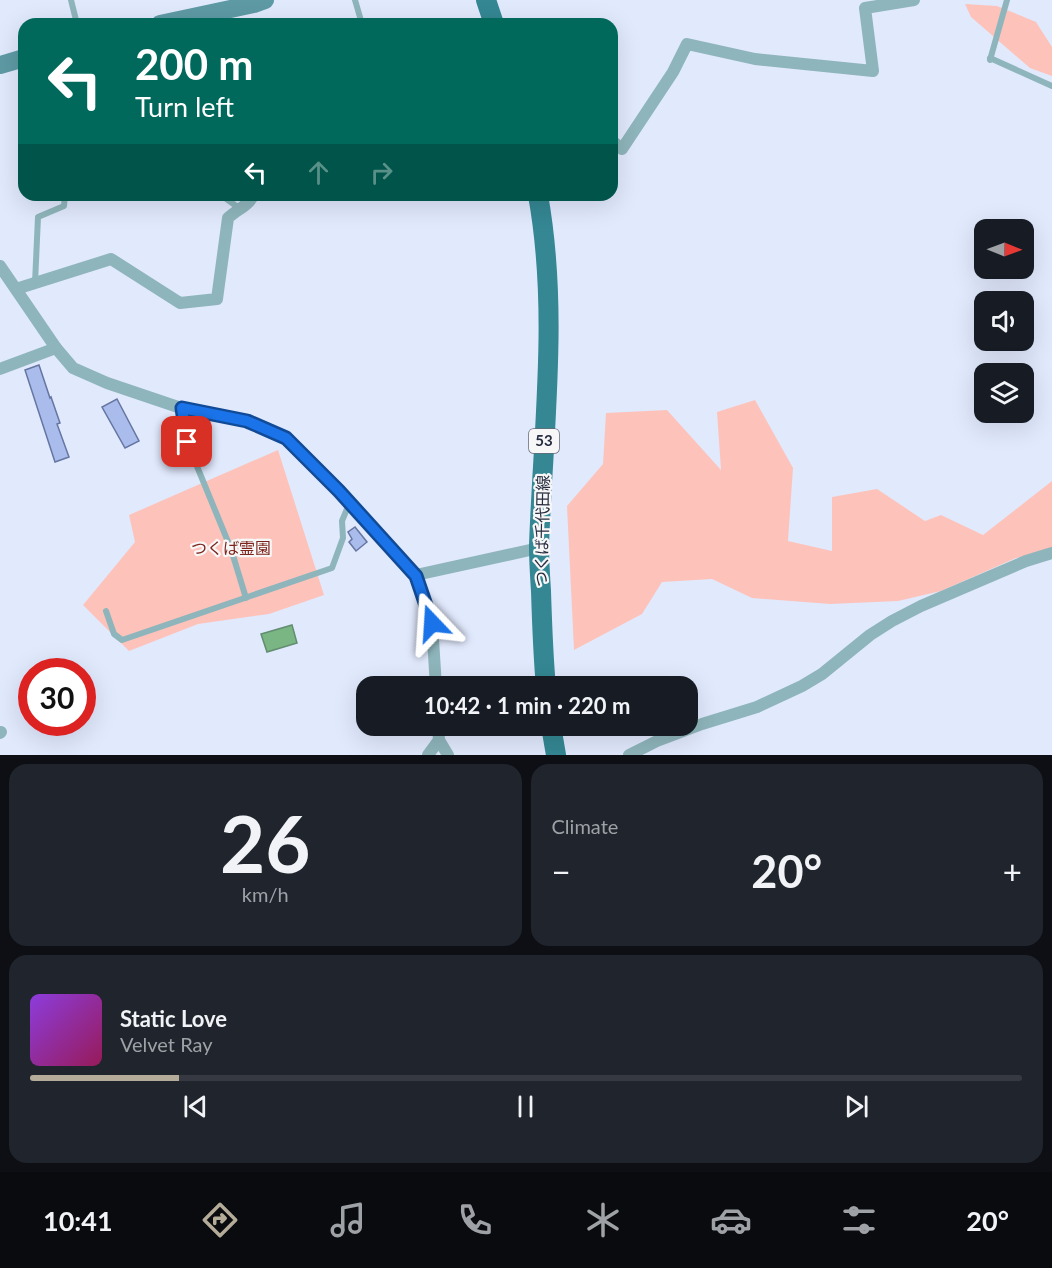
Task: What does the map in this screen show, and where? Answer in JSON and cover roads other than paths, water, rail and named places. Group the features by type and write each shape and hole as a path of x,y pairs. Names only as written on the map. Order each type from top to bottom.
{"main road":[{"path":"188,18 266,0"},
{"path":"486,0 492,18"},
{"path":"0,65 18,60"},
{"name":"つくば千代田線","path":"539,201 546,267 549,350 539,548 545,676"},
{"path":"553,736 556,755"}],"street":[{"path":"618,146 622,149 673,72 687,44 755,59 873,71 865,8 914,0"},
{"path":"16,289 111,259 180,303 217,299 228,218 250,201"},
{"path":"0,266 56,348 73,368 182,408 247,421 286,438 416,576 432,623 435,676"},
{"path":"0,369 56,348"},
{"path":"416,576 539,548"},
{"path":"629,755 702,723 757,707 802,686 822,674 870,635 892,621 921,606 1026,561 1052,553"},
{"path":"439,736 448,755"},
{"path":"428,755 439,740"}],"lane":[{"path":"71,0 76,18"},
{"path":"355,0 360,18"},
{"path":"1007,0 990,60 1052,86"},
{"path":"35,283 38,217 64,206 64,201"},
{"path":"229,201 239,208"},
{"path":"182,408 187,442 231,549 246,598"},
{"path":"106,611 114,634 122,639 332,568 343,538 342,521 350,504"}],"park label":[{"name":"つくば霊園","path":"231,548"}]}
